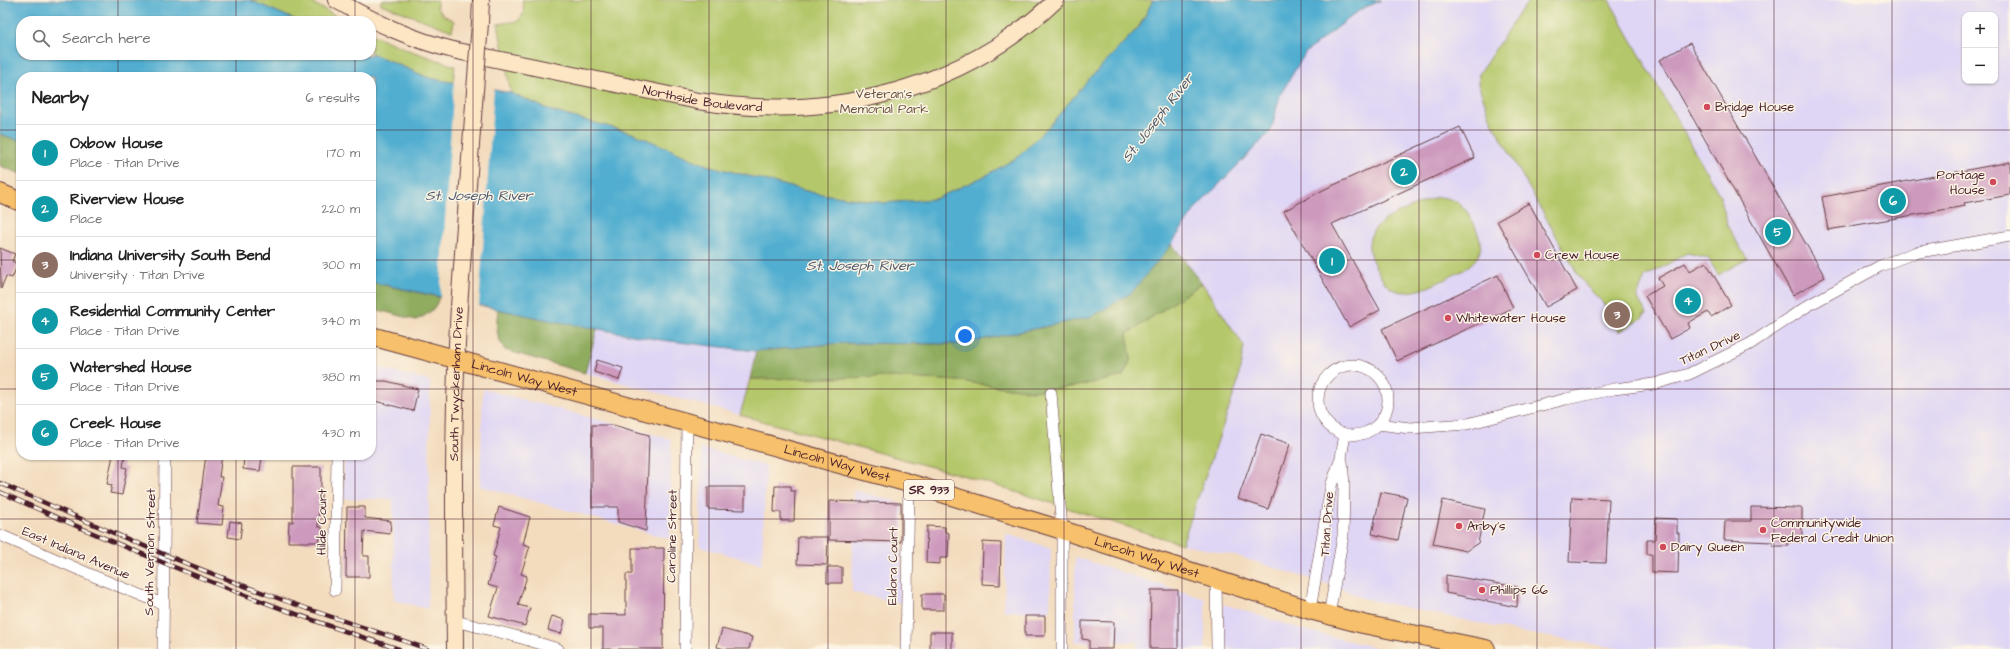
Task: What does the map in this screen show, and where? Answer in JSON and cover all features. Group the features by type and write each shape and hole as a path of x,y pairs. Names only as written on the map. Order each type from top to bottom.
{"main road":[{"path":"0,194 16,200"},
{"name":"Lincoln Way West","path":"376,337 909,483 1062,530 1310,610 1363,624 1486,649"}],"street":[{"name":"Northside Boulevard","path":"336,0 366,16"},
{"name":"South Twyckenham Drive","path":"455,649 453,455 456,359 481,0"},
{"name":"Northside Boulevard","path":"376,21 390,29 423,42 457,51 698,101 726,105 781,109 835,105 865,100 906,89 933,78 992,49 1022,28 1056,0"},
{"name":"Titan Drive","path":"1378,424 1410,428 1467,424 1566,399 1614,389 1654,384 1689,374 1750,344 1809,305 1880,266 1914,253 2010,236"},
{"path":"1347,365 1360,366 1373,371 1381,379 1387,391 1388,404 1384,415 1378,424 1368,432 1357,435 1345,434 1334,430 1326,422 1319,410 1318,398 1320,387 1325,378 1335,370 1347,365"},
{"path":"1051,393 1062,530 1062,649"},
{"name":"Caroline Street","path":"685,649 687,423"},
{"name":"Titan Drive","path":"1310,610 1331,486 1341,458 1345,434"},
{"name":"Titan Drive","path":"1329,615 1343,536 1344,486 1341,458"},
{"name":"South Vernon Street","path":"163,649 165,460"},
{"name":"Hilde Court","path":"334,590 337,460"},
{"name":"Eldora Court","path":"906,649 909,483"},
{"name":"East Indiana Avenue","path":"0,536 163,604"},
{"path":"1216,579 1217,649"},
{"path":"454,621 515,636 558,649"}],"shaded area":[{"path":"1381,0 2010,0 2010,649 1622,649 1515,631 1362,598 1343,589 1240,557 1182,544 1237,385 1244,346 1202,283 1172,244 1196,208 1271,131 1280,95 1306,52 1360,10"},
{"path":"597,329 661,340 756,351 740,415 585,373"},
{"path":"376,367 430,381 428,609 394,600 393,499 344,499 344,460 376,460"},
{"path":"483,389 671,439 670,539 480,486"},
{"path":"701,448 766,466 762,564 700,547"},
{"path":"854,490 903,504 901,603 852,592"},
{"path":"1006,534 1051,548 1050,612 1004,611"},
{"path":"1075,557 1205,599 1205,649 1137,649 1137,642 1075,642"},
{"path":"1223,604 1304,630 1381,649 1224,649"}],"green space":[{"path":"250,0 307,0 336,16 287,16"},
{"path":"381,0 437,0 437,8 443,15 454,21 452,31 381,4"},
{"name":"Veteran's Memorial Park","path":"522,0 1153,0 1140,25 1049,126 1018,157 987,175 935,199 884,203 814,193 706,165 632,133 554,112 511,93 498,24 518,21 524,13"},
{"path":"1530,0 1609,0 1720,196 1728,227 1747,259 1718,275 1708,258 1687,253 1645,277 1637,297 1647,314 1643,315 1644,317 1619,332 1602,302 1587,287 1577,273 1492,122 1478,84 1479,74 1518,14"},
{"path":"376,36 411,51 455,66 453,83 429,78 376,55"},
{"path":"0,134 16,139 16,172 0,166"},
{"path":"1440,197 1457,202 1469,215 1476,227 1480,240 1480,251 1478,257 1464,270 1435,284 1413,291 1402,292 1393,289 1383,281 1371,258 1369,250 1370,237 1374,230 1385,220 1434,198"},
{"path":"1172,244 1202,283 1127,334 1131,359 1123,376 1078,386 1032,391 960,381 891,377 750,379 756,351 842,343 961,344 1091,317"},
{"path":"376,283 439,297 438,302 430,312 416,320 376,309"},
{"path":"1202,283 1244,346 1237,385 1182,544 965,476 740,415 750,379 891,377 960,381 1032,391 1078,386 1123,376 1131,359 1127,334"},
{"path":"498,309 597,329 585,373 505,350 499,339 497,330"}],"water":[{"name":"St. Joseph River","path":"0,0 250,0 287,16 16,16 16,60 376,60 376,55 429,78 511,93 554,112 632,133 706,165 814,193 884,203 935,199 987,175 1018,157 1049,126 1090,78 1140,26 1153,0 1381,0 1360,10 1306,52 1280,95 1271,131 1196,208 1168,249 1131,293 1091,317 961,344 842,343 756,351 661,340 553,321 376,283 376,72 16,72 16,139 0,134"}],"pier":[{"path":"454,81 494,88 479,307 440,299"}],"building":[{"path":"1690,43 1825,277 1793,295 1660,60"},
{"path":"1460,127 1475,158 1332,224 1380,310 1349,327 1284,211 1323,190"},
{"path":"2010,162 2010,195 1964,203 1965,206 1828,230 1822,197"},
{"name":"Crew House","path":"1529,203 1577,290 1546,307 1497,221"},
{"path":"0,248 15,254 12,261 16,263 16,269 12,278 6,276 1,289"},
{"path":"1706,262 1731,305 1711,317 1708,312 1688,323 1690,328 1670,339 1645,296 1663,286 1658,278 1685,263 1690,271"},
{"name":"Whitewater House","path":"1498,275 1513,308 1397,361 1382,329"},
{"path":"597,360 623,368 619,380 594,372"},
{"path":"376,381 386,381 418,389 413,411 376,401"},
{"path":"592,425 613,425 649,435 646,531 618,522 618,507 592,507"},
{"path":"1261,434 1290,444 1268,509 1238,499"},
{"path":"112,460 124,460 123,467 127,468 122,495 110,493 112,485 107,484"},
{"path":"205,460 221,460 219,477 222,477 218,506 224,507 222,525 197,523"},
{"path":"244,460 262,460 260,471 243,469"},
{"path":"293,467 321,467 321,504 319,504 318,527 322,527 322,538 319,538 318,542 288,542 289,522 293,522"},
{"path":"775,486 791,486 791,491 795,491 794,521 781,521 781,512 774,512"},
{"path":"708,487 745,487 745,510 708,509"},
{"path":"1381,492 1407,497 1398,540 1372,534"},
{"path":"1572,497 1609,499 1606,563 1569,562"},
{"name":"Arby's","path":"1443,500 1485,509 1478,543 1466,551 1433,544"},
{"path":"829,501 901,503 901,542 829,540"},
{"path":"347,507 365,507 365,518 391,521 390,534 364,531 363,556 369,556 369,577 346,577"},
{"path":"499,507 530,517 523,544 530,546 521,574 527,576 518,605 530,608 525,626 489,616 498,588 488,585 496,557 493,556 501,527 494,525"},
{"name":"Communitywide Federal Credit Union","path":"1751,507 1802,508 1802,542 1788,542 1788,546 1773,546 1773,542 1724,540 1725,521 1751,521"},
{"name":"Dairy Queen","path":"1656,518 1677,519 1677,533 1679,533 1678,573 1652,572 1652,554 1647,554 1647,540 1655,540"},
{"path":"230,521 242,523 240,539 228,537"},
{"path":"927,526 945,527 945,532 949,533 948,558 940,558 940,564 926,563"},
{"path":"798,537 828,537 827,565 797,564"},
{"path":"983,542 1001,543 1000,585 982,584"},
{"path":"632,548 664,548 663,649 603,649 603,628 589,628 589,614 626,615 626,574 632,574"},
{"path":"827,567 842,567 842,583 827,583"},
{"name":"Phillips 66","path":"1446,575 1518,587 1517,607 1446,593"},
{"path":"1151,590 1178,590 1178,649 1150,649"},
{"path":"922,594 944,594 944,610 922,610"},
{"path":"552,616 565,620 561,634 548,630"},
{"path":"1025,616 1045,616 1045,636 1025,636"},
{"path":"1082,621 1114,622 1113,649 1089,649 1089,640 1082,639"},
{"path":"722,629 752,637 749,649 725,649 717,647"},
{"path":"930,632 952,632 952,649 930,649"}],"railway":[{"path":"0,483 203,570 291,603 427,649"},
{"path":"0,492 98,535 247,596 399,649"}],"place":[{"name":"Bridge House","path":"1707,107"},
{"name":"Riverview House","path":"1404,172"},
{"name":"Portage House","path":"1993,182"},
{"name":"Creek House","path":"1893,201"},
{"name":"Watershed House","path":"1778,232"},
{"name":"Crew House","path":"1537,255"},
{"name":"Oxbow House","path":"1332,261"},
{"name":"Residential Community Center","path":"1688,301"},
{"name":"Indiana University South Bend","path":"1617,315"},
{"name":"Whitewater House","path":"1448,318"},
{"name":"Arby's","path":"1459,526"},
{"name":"Communitywide Federal Credit Union","path":"1763,530"},
{"name":"Dairy Queen","path":"1663,547"},
{"name":"Phillips 66","path":"1482,590"}]}
